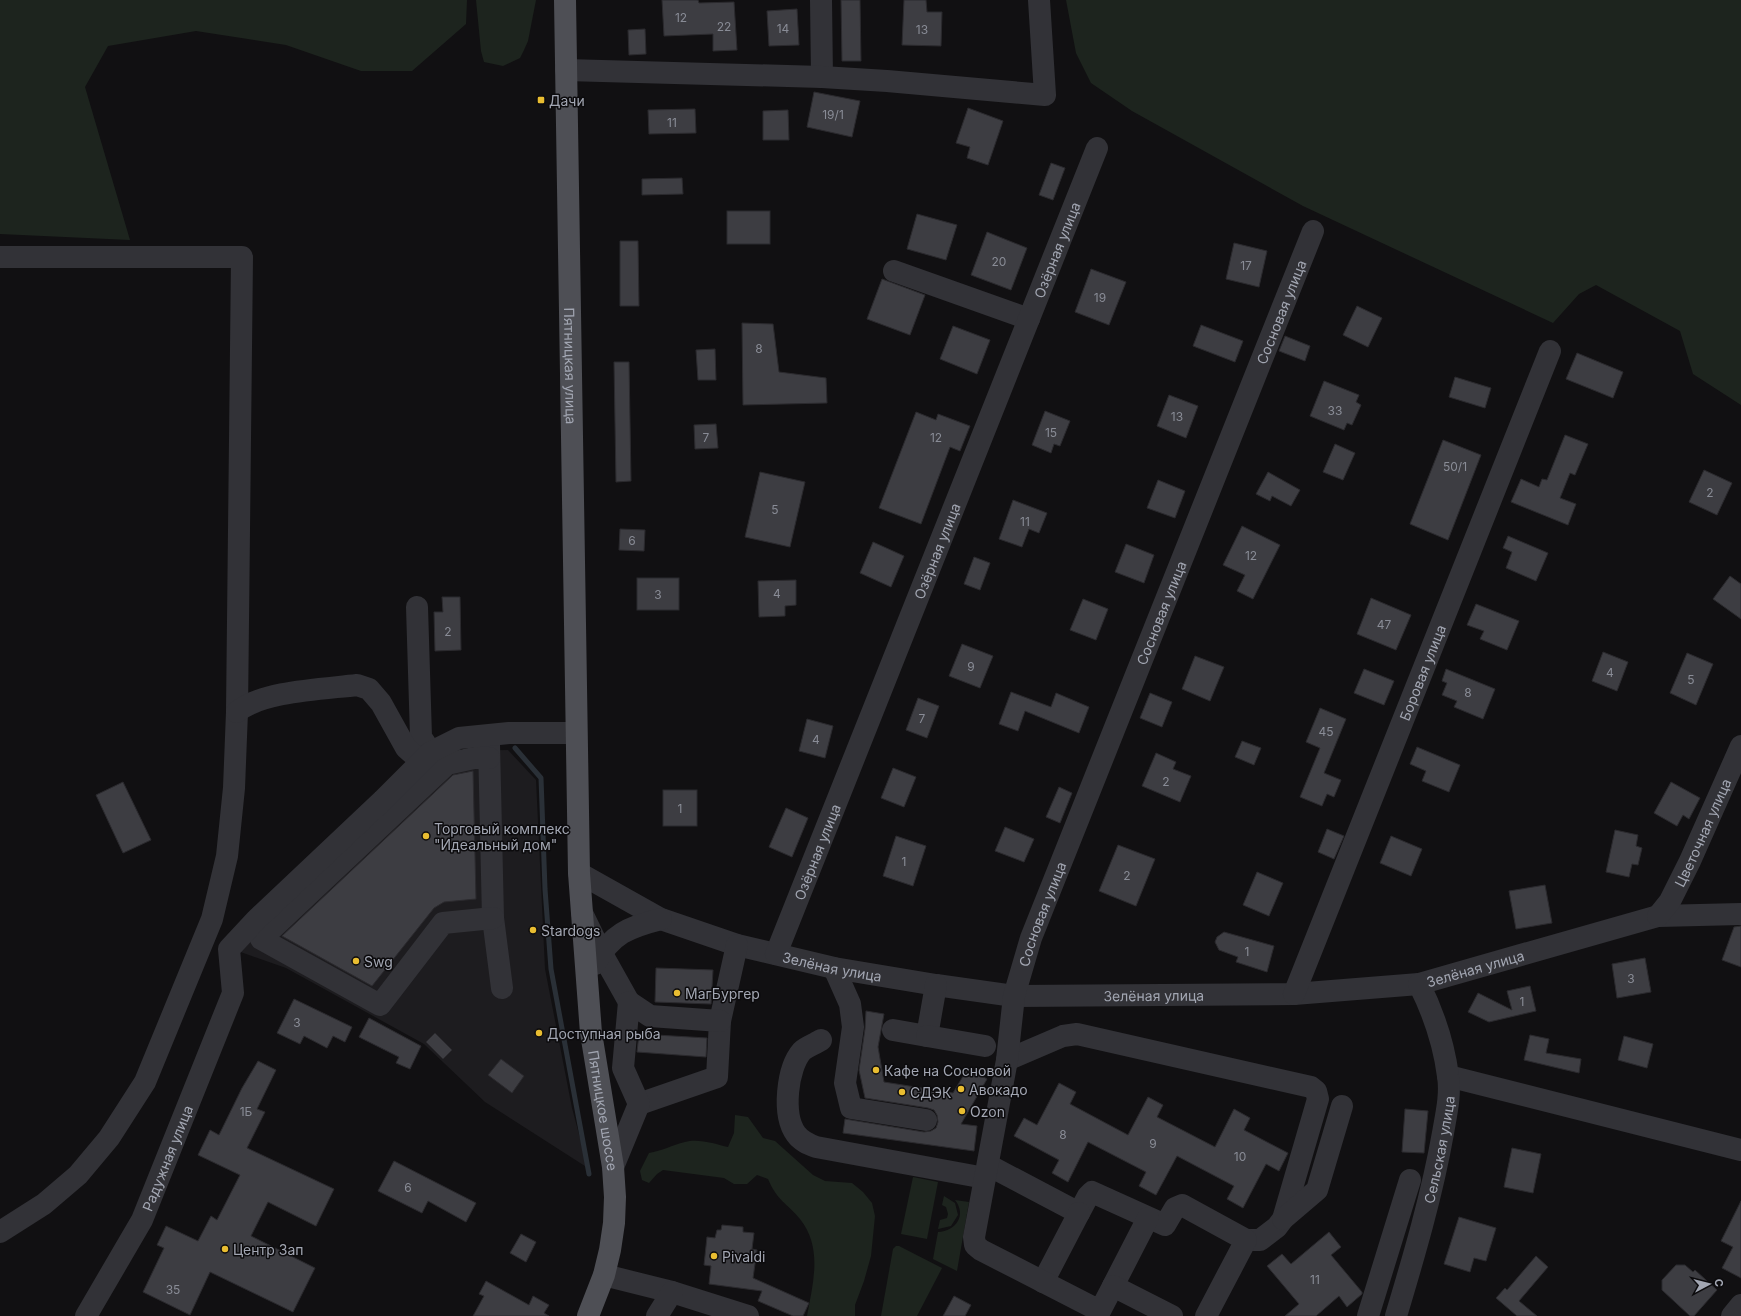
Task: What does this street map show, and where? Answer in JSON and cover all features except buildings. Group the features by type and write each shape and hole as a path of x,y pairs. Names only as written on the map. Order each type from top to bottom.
{"main road":[{"name":"Пятницкая улица","path":"565,0 576,733"},
{"name":"Пятницкое шоссе","path":"576,733 580,908 590,1033 613,1167 615,1197 614,1223 604,1275 588,1316"}],"street":[{"path":"821,0 822,77"},
{"path":"566,70 822,77 887,81 1045,95 1040,0"},
{"name":"Озёрная улица","path":"776,954 1097,148"},
{"name":"Сосновая улица","path":"1043,1282 980,1250 975,1245 974,1237 1007,1060 1014,996 1031,938 1313,231"},
{"path":"0,257 242,257 237,712 234,788 227,856 212,920 145,1082 109,1138 78,1175 44,1204 0,1232"},
{"path":"894,271 1029,319"},
{"name":"Боровая улица","path":"1294,994 1550,351"},
{"path":"418,607 421,737 428,755"},
{"path":"237,712 244,706 265,698 357,685 369,688 381,702 406,748 414,755 428,755 459,738 489,735 576,733"},
{"path":"489,735 493,918 502,988"},
{"name":"Цветочная улица","path":"1658,916 1670,901 1690,861 1741,746"},
{"name":"Радужная улица","path":"86,1316 142,1220 233,993 229,949 256,920 383,800 428,755"},
{"path":"489,758 474,758 447,764 261,939 380,1005 443,923 493,918"},
{"name":"Зелёная улица","path":"579,873 661,919 737,945 834,968 1014,996 1294,994 1419,984 1658,916 1741,914"},
{"path":"580,908 601,952 629,1002 650,1016 720,1021"},
{"path":"586,981 601,952 607,944 634,926 661,919"},
{"path":"639,1104 717,1077 720,1021 737,945"},
{"path":"834,968 850,1004 853,1027 845,1083 851,1108 926,1120"},
{"name":"Сельская улица","path":"1396,1316 1422,1226 1440,1150 1449,1098 1448,1076 1433,1012 1419,984"},
{"path":"927,1036 936,985"},
{"path":"613,1167 639,1104 623,1068 629,1002"},
{"path":"893,1030 985,1046"},
{"path":"1007,1060 1063,1036 1077,1034 1311,1087 1316,1091 1318,1099 1283,1219"},
{"path":"821,1040 802,1051 792,1069 787,1091 789,1113 795,1133 806,1143 816,1147 987,1171 1079,1213"},
{"path":"1448,1076 1741,1150"},
{"path":"1148,1218 1100,1311 1043,1282 1088,1196 1092,1192 1164,1225 1175,1208 1178,1205 1182,1205 1246,1240 1256,1241 1264,1239 1283,1219 1317,1190 1348,1108 1318,1099"},
{"path":"1368,1316 1410,1180"},
{"path":"1206,1316 1246,1240"},
{"path":"604,1275 672,1292 748,1316"},
{"path":"1113,1286 1172,1316"},
{"path":"657,1316 672,1292"},
{"path":"1732,1316 1741,1305"}],"shaded area":[{"path":"0,0 467,0 466,24 412,71 361,71 286,45 196,31 108,46 85,87 130,240 0,234"},
{"path":"476,0 536,0 528,41 520,58 503,66 484,62 481,51"},
{"path":"1066,0 1741,0 1741,405 1693,374 1680,331 1596,285 1579,294 1553,323 1303,206 1132,111 1091,83 1076,53"},
{"path":"508,750 536,780 545,969 572,1108 588,1168 485,1102 424,1044 286,968 235,950 456,751"},
{"path":"735,1115 748,1117 763,1138 775,1141 813,1175 825,1181 852,1183 863,1192 872,1203 875,1216 871,1256 855,1305 855,1316 807,1316 812,1291 814,1266 812,1242 800,1219 775,1193 768,1179 757,1175 747,1184 734,1184 724,1178 663,1170 649,1183 642,1180 640,1171 649,1153 690,1141 707,1142 728,1147 734,1133"},
{"path":"913,1177 938,1182 927,1239 901,1234"},
{"path":"944,1196 955,1203 958,1215 951,1226 938,1229 940,1220 947,1218 948,1214 946,1207 942,1205"},
{"path":"955,1200 969,1202 957,1271 933,1259 938,1232 950,1229 958,1221 960,1216 960,1211"},
{"path":"896,1246 899,1246 942,1268 917,1316 881,1316 893,1249"}],"waterway":[{"path":"515,748 541,778 545,889 551,969 589,1174"}],"place":[{"name":"Дачи","path":"541,100"},
{"name":"Торговый комплекс \"Идеальный дом\"","path":"426,836"},
{"name":"Stardogs","path":"533,930"},
{"name":"Swg","path":"356,961"},
{"name":"МагБургер","path":"677,993"},
{"name":"Доступная рыба","path":"539,1033"},
{"name":"Кафе на Сосновой","path":"876,1070"},
{"name":"Авокадо","path":"961,1089"},
{"name":"СДЭК","path":"902,1092"},
{"name":"Ozon","path":"962,1111"},
{"name":"Центр Зап","path":"225,1249"},
{"name":"Pivaldi","path":"714,1256"}]}
